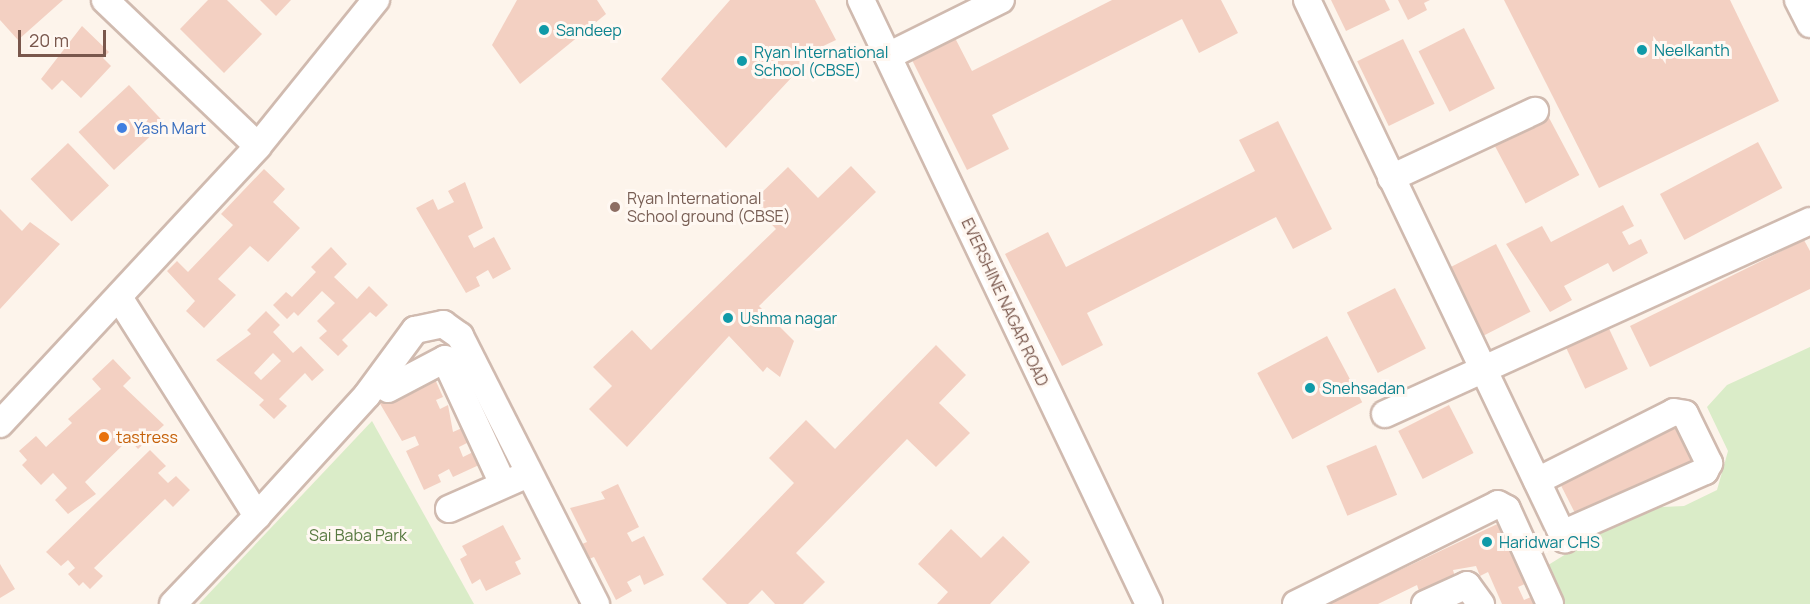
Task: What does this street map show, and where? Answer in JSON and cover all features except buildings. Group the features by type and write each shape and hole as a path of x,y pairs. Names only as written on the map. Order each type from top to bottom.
{"street":[{"path":"105,0 258,146"},
{"path":"0,424 120,298 258,146 375,0"},
{"name":"EVERSHINE NAGAR ROAD","path":"861,0 1149,604"},
{"path":"888,56 1001,0"},
{"path":"1307,0 1563,537 1705,471 1709,463 1685,414 1674,412 1537,481"},
{"path":"1798,0 1810,24"},
{"path":"1391,178 1535,111"},
{"path":"1385,414 1810,221"},
{"path":"120,298 257,516"},
{"path":"173,604 367,395 415,330 444,324 460,336 456,354 503,484"},
{"path":"388,389 456,354"},
{"path":"456,354 530,473 596,604"},
{"path":"449,509 530,473"},
{"path":"1296,604 1498,504 1507,508 1550,604"},
{"path":"1425,604 1467,585 1481,604"}],"green space":[{"path":"1810,347 1810,604 1561,604 1545,567 1640,508 1684,506 1717,490 1728,451 1707,407 1727,385"},
{"name":"Sai Baba Park","path":"372,421 474,604 199,604"}],"place":[{"name":"Sandeep","path":"544,30"},
{"name":"Neelkanth","path":"1642,50"},
{"name":"Ryan International School (CBSE)","path":"742,61"},
{"name":"Yash Mart","path":"122,128"},
{"name":"Ryan International School ground (CBSE)","path":"615,207"},
{"name":"Ushma nagar","path":"728,318"},
{"name":"Snehsadan","path":"1310,388"},
{"name":"tastress","path":"104,437"},
{"name":"Haridwar CHS","path":"1487,542"}]}
